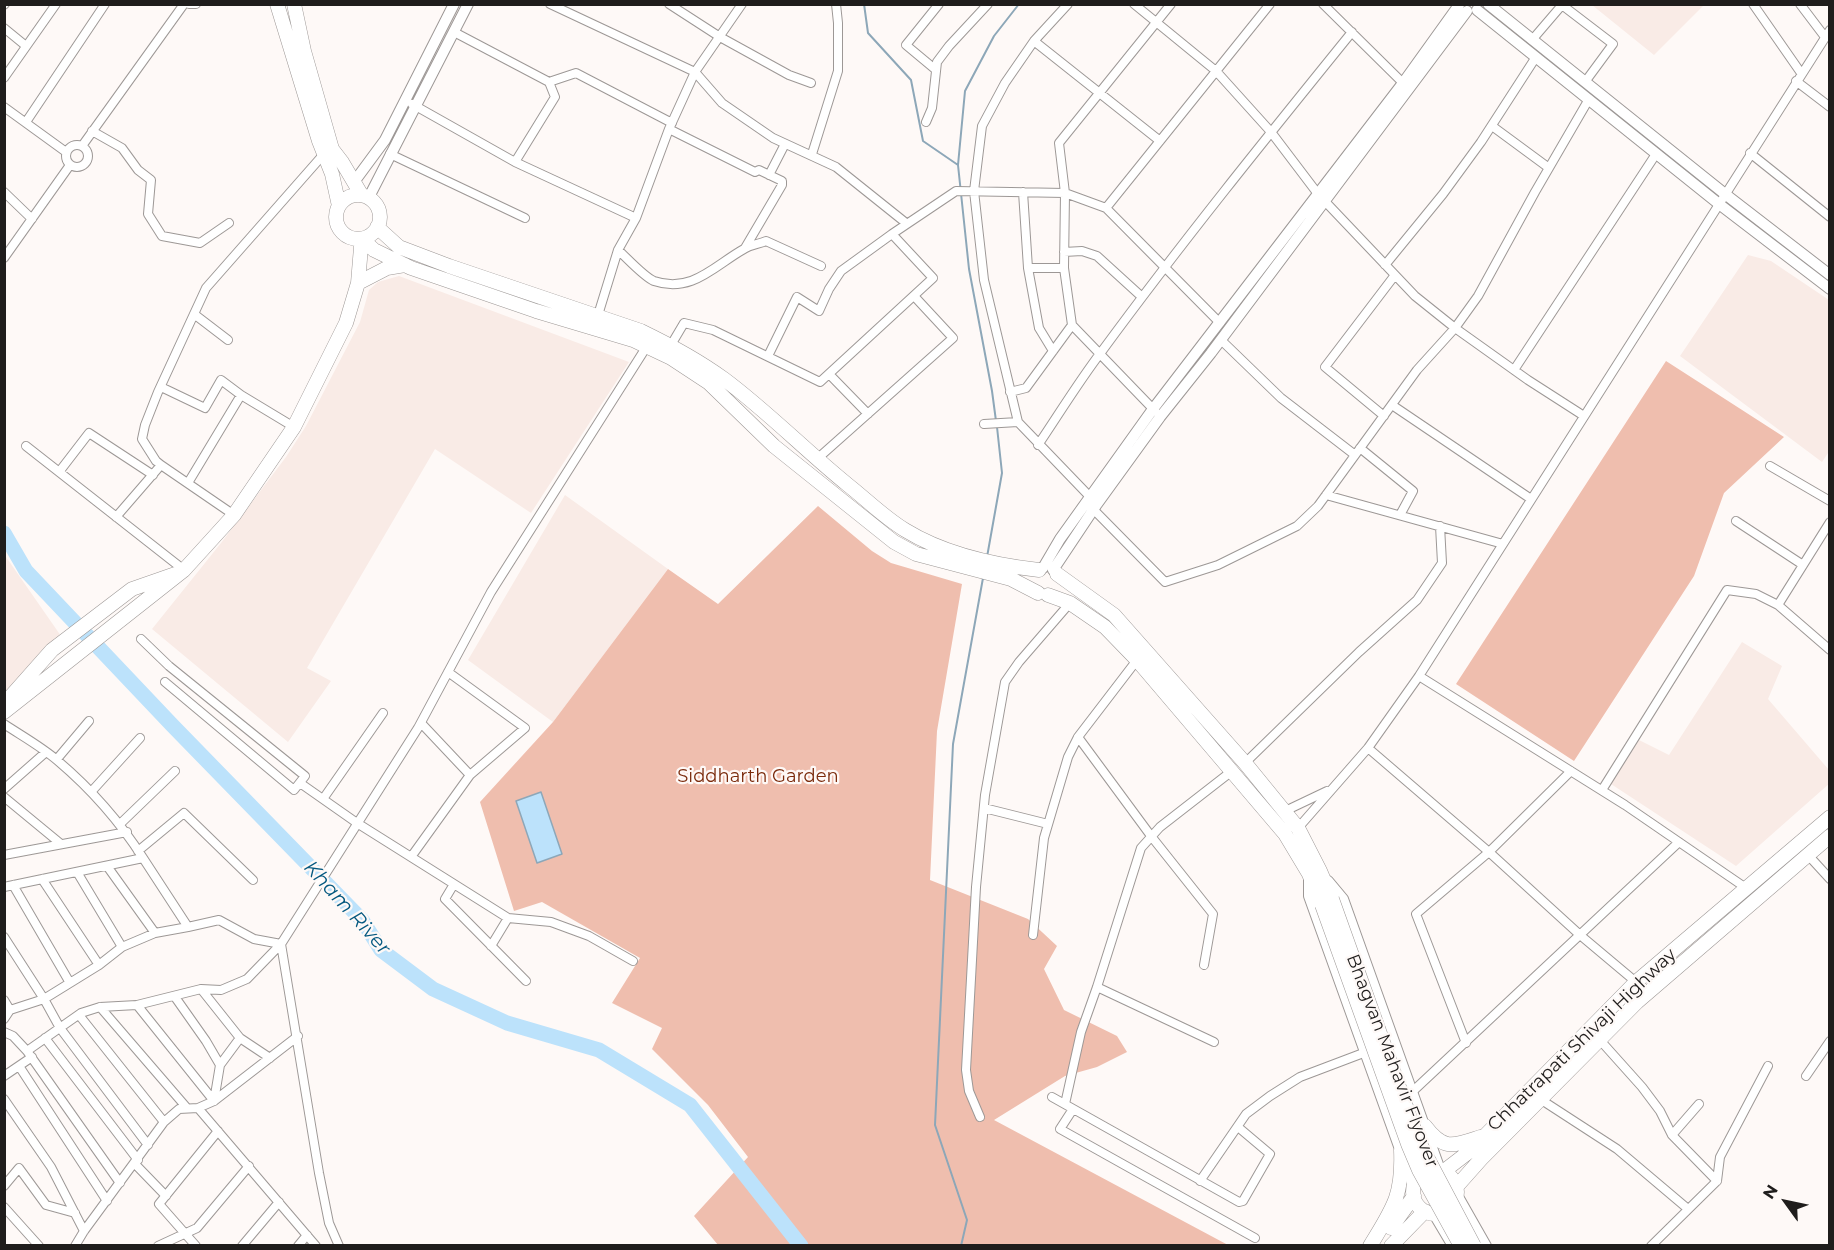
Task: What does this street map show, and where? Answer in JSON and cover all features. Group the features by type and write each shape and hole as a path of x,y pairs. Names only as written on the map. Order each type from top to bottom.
{"main road":[{"path":"277,4 323,154 332,174 339,206"},
{"path":"294,4 304,51 332,149 361,191 374,201 380,214 373,233 356,238"},
{"path":"361,191 348,197 339,206 336,212 338,226 374,250 405,265 536,311 647,346 709,382 774,446 894,542 916,554 970,562 1013,573 1048,570 1114,615 1285,811 1298,828 1315,873"},
{"path":"377,227 399,247 449,266 598,315 671,345 732,386 904,530 970,562"},
{"path":"4,712 183,571 234,515 294,427 346,323 358,283 361,247 356,238"},
{"path":"353,298 356,238"},
{"path":"358,283 387,268 405,265"},
{"path":"1048,570 1060,582 1053,594 1043,594 1032,585 1032,581 1048,570"},
{"path":"4,704 55,648 132,589 183,571"},
{"path":"1013,573 1043,594 1070,603 1105,627 1137,660 1232,771 1315,873"},
{"name":"Chhatrapati Shivaji Highway","path":"1442,1170 1470,1151 1636,982 1830,817"},
{"name":"Chhatrapati Shivaji Highway","path":"1457,1190 1540,1099 1637,1002 1830,836"},
{"name":"Bhagvan Mahavir Flyover","path":"1315,873 1418,1140 1474,1245"},
{"name":"Bhagvan Mahavir Flyover","path":"1327,902 1408,1144 1419,1170 1461,1245"},
{"path":"1425,1126 1435,1139 1447,1145 1459,1144 1486,1134"},
{"path":"1370,1245 1393,1209 1402,1180 1401,1150"},
{"path":"1391,1245 1430,1213 1449,1209 1457,1190 1452,1177 1442,1170 1434,1169 1423,1173 1415,1182 1414,1192 1418,1205 1430,1213"},
{"path":"1376,1245 1414,1192"}],"street":[{"path":"4,78 56,4"},
{"path":"26,123 105,4"},
{"path":"82,146 184,4"},
{"path":"189,4 196,4"},
{"path":"361,191 390,154 454,4"},
{"path":"361,191 385,140 454,32 468,4"},
{"path":"550,4 695,72 722,103 785,144 812,154 836,167 906,223"},
{"path":"669,4 720,37 789,75 811,83"},
{"path":"598,315 618,250 636,218 670,126 695,72 742,4"},
{"path":"812,154 838,71 836,4"},
{"path":"936,70 906,45 939,4"},
{"path":"926,122 932,108 937,62 988,4"},
{"path":"1068,4 1034,41 1005,83 982,126 975,191 984,280 1018,422 1165,582 1218,566 1297,526 1317,506 1417,370 1455,328 1478,296 1589,99"},
{"path":"1134,4 1216,71 1271,132 1322,197 1415,296 1514,370 1584,416"},
{"path":"1157,413 1101,352 1072,325 1064,268 1065,193 1059,143 1171,4"},
{"path":"1106,208 1270,4"},
{"path":"1323,4 1403,83"},
{"path":"1488,4 1585,82 1830,289"},
{"path":"1753,4 1798,77 1830,107"},
{"path":"1298,828 1368,748 1419,676 1827,33 1800,4"},
{"path":"1532,40 1562,5 1614,44 1585,82"},
{"path":"1469,7 1536,57 1656,154 1830,275"},
{"path":"1157,413 1221,340 1403,83 1469,7"},
{"path":"1048,570 1060,539 1094,504 1220,323 1322,197 1469,7"},
{"path":"4,28 26,46"},
{"path":"454,32 549,82 555,97 515,162"},
{"path":"1038,445 1101,352 1142,297 1352,32"},
{"path":"1034,41 1160,141"},
{"path":"1385,265 1443,195 1492,126 1536,57"},
{"path":"549,82 576,73 755,172 759,170 782,181 782,185 745,248"},
{"path":"410,103 515,162 636,218"},
{"path":"4,107 66,152"},
{"path":"1492,126 1549,168"},
{"path":"93,131 122,148 138,170 151,180 148,214 162,236 200,243 229,223"},
{"path":"769,175 785,144"},
{"path":"71,146 82,146 87,151 86,162 77,167 70,165 66,159 66,152 71,146"},
{"path":"1750,153 1830,217"},
{"path":"234,515 156,461 142,439 145,425 206,288 323,154"},
{"path":"390,154 525,218"},
{"path":"1514,370 1656,154"},
{"path":"4,258 70,165"},
{"path":"768,356 798,297 819,311 840,271 956,190 1065,193 1106,208 1220,323"},
{"path":"4,192 32,219"},
{"path":"1023,192 1028,268 1039,328 1053,351"},
{"path":"671,345 684,323 714,330 820,382 933,278 892,234"},
{"path":"618,250 652,280 669,283 690,282 721,266 745,248 766,241 821,266"},
{"path":"1064,252 1082,251 1097,256 1142,297"},
{"path":"1028,268 1064,268"},
{"path":"1383,416 1324,367 1395,275"},
{"path":"817,459 953,338 914,296"},
{"path":"194,314 228,340"},
{"path":"1011,392 1026,387 1072,325"},
{"path":"1221,340 1281,398 1413,491 1400,515"},
{"path":"4,1076 19,1066 45,1038 79,1014 100,1007 137,1005 201,989 221,990 247,979 281,944 421,723 491,592 647,346"},
{"path":"829,374 868,414"},
{"path":"161,387 205,408 221,380 294,427"},
{"path":"188,483 241,395"},
{"path":"1392,405 1531,499"},
{"path":"984,424 1018,422"},
{"path":"59,472 89,433 153,475"},
{"path":"26,446 183,571"},
{"path":"116,517 161,465"},
{"path":"1770,466 1830,501"},
{"path":"1326,495 1503,544"},
{"path":"1736,521 1803,565"},
{"path":"1778,605 1830,522"},
{"path":"1245,763 1359,652 1418,600 1442,563 1440,526"},
{"path":"1602,790 1727,590 1755,594 1778,605 1830,650"},
{"path":"980,1117 969,1091 966,1070 976,887 984,808 1005,682 1019,662 1070,603"},
{"path":"141,639 169,666 305,776 294,790 165,682"},
{"path":"1033,935 1044,838 1068,757 1078,737 1137,660"},
{"path":"411,857 470,775 525,728 448,672"},
{"path":"1419,676 1602,790 1746,888"},
{"path":"323,799 383,713"},
{"path":"57,759 89,721"},
{"path":"421,723 470,775"},
{"path":"4,724 57,759 91,792 127,832 188,927"},
{"path":"1078,737 1151,836 1214,914 1204,965"},
{"path":"91,792 140,738"},
{"path":"1368,748 1636,982"},
{"path":"4,789 46,752"},
{"path":"120,824 175,771"},
{"path":"1232,771 1160,827 1141,848 1081,1032 1069,1107 1060,1129 1255,1238"},
{"path":"1466,1042 1416,914 1489,852 1571,771"},
{"path":"300,783 357,823 508,918 551,922 589,936 633,960"},
{"path":"1285,811 1330,789"},
{"path":"4,797 61,844"},
{"path":"984,808 1048,824"},
{"path":"70,983 9,886 107,866 141,855 184,813 253,880"},
{"path":"4,855 127,832"},
{"path":"1412,1092 1679,842"},
{"path":"1808,855 1830,879"},
{"path":"107,866 155,933"},
{"path":"77,872 123,947"},
{"path":"1414,1192 1309,896 1315,873 1342,898 1442,1170"},
{"path":"42,879 99,965"},
{"path":"454,884 445,899 526,981"},
{"path":"491,945 508,918"},
{"path":"4,1019 10,1010 44,999 99,965 123,947 155,933 219,920 254,939 281,944"},
{"path":"4,937 60,1028 148,1145"},
{"path":"281,944 329,1223 335,1243"},
{"path":"1097,987 1214,1042"},
{"path":"201,989 240,1038 270,1058"},
{"path":"175,997 220,1065"},
{"path":"4,1000 10,1010"},
{"path":"137,1005 214,1101"},
{"path":"100,1007 187,1108"},
{"path":"79,1014 164,1122"},
{"path":"4,1032 13,1036 29,1054 120,1183"},
{"path":"75,1245 164,1122 179,1109 198,1108 214,1101 298,1036"},
{"path":"45,1038 136,1162 166,1196"},
{"path":"214,1101 220,1065 240,1038"},
{"path":"1599,1039 1642,1087 1660,1111 1672,1135 1717,1181"},
{"path":"1806,1076 1830,1041"},
{"path":"1200,1181 1246,1114 1300,1077 1366,1052"},
{"path":"19,1066 107,1201"},
{"path":"1651,1245 1717,1181 1720,1156 1768,1066"},
{"path":"1052,1097 1239,1202 1243,1201 1270,1154 1238,1127"},
{"path":"4,1099 51,1167 84,1231"},
{"path":"1540,1099 1617,1149 1688,1209"},
{"path":"1672,1135 1699,1104"},
{"path":"198,1108 316,1245"},
{"path":"196,1245 159,1204 218,1131"},
{"path":"158,1245 197,1228 249,1166"},
{"path":"4,1186 19,1168 46,1205 75,1213"},
{"path":"1457,1190 1486,1245"},
{"path":"242,1245 279,1202"},
{"path":"4,1207 39,1245"},
{"path":"1430,1213 1453,1245"},
{"path":"298,1245 307,1235"}],"shaded area":[{"path":"1704,4 1654,55 1592,5"},
{"path":"1748,255 1771,261 1829,300 1830,450 1822,462 1680,356"},
{"path":"399,276 629,362 531,513 435,449 307,668 331,681 288,742 152,629 221,543 286,457 306,426 360,322 369,290 378,282"},
{"path":"565,495 668,569 553,722 468,660"},
{"path":"4,554 61,636 4,695"},
{"path":"1742,642 1782,666 1768,699 1829,770 1830,783 1736,866 1611,784 1639,740 1669,755"}],"green space":[{"path":"1666,361 1784,437 1724,493 1694,576 1574,761 1456,684"},
{"name":"Siddharth Garden","path":"818,506 872,551 891,563 962,584 937,731 930,880 1028,919 1057,946 1044,969 1064,1010 1117,1036 1127,1052 1097,1067 1065,1076 994,1120 1228,1245 718,1245 694,1216 748,1157 708,1105 652,1049 662,1028 612,1003 640,958 542,902 514,911 480,802 553,722 668,569 718,604"}],"water":[{"path":"541,792 562,854 537,863 516,801"}],"waterway":[{"path":"864,4 868,33 911,80 923,141 958,165 969,269 996,421"},
{"path":"958,165 965,91 994,36 1019,4"},
{"path":"987,557 1002,473 997,427"},
{"name":"Kham River","path":"4,533 26,571 362,920 381,950 433,989 507,1023 599,1050 690,1105 801,1246"},
{"path":"961,1246 967,1220 935,1125 953,744 983,578"}]}
